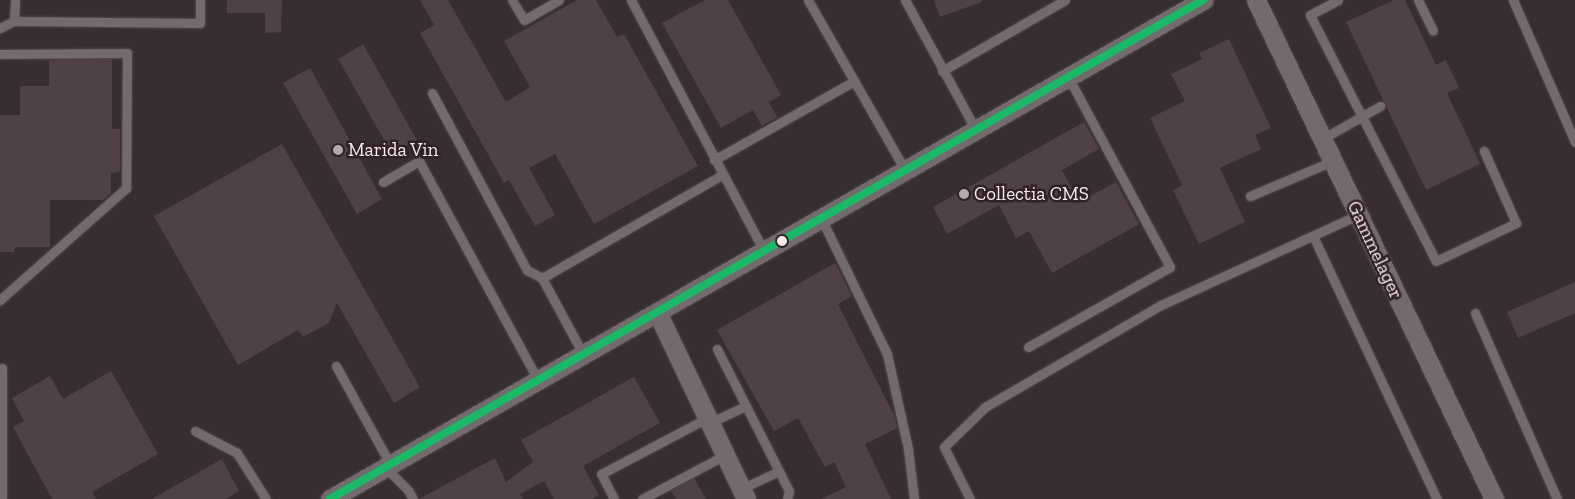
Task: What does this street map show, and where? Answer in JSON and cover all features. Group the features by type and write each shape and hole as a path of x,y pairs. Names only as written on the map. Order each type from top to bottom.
{"street":[{"path":"337,497 387,466 1203,0"},
{"name":"Gammelager","path":"1256,0 1494,499"},
{"path":"657,312 743,494"}],"lane":[{"path":"14,21 15,0"},
{"path":"0,28 14,21 200,23 200,0"},
{"path":"512,0 524,20 559,0"},
{"path":"631,0 714,160 764,251"},
{"path":"808,0 905,170"},
{"path":"905,0 976,130"},
{"path":"942,70 1047,4 1065,0"},
{"path":"1338,0 1310,15 1436,261 1516,223 1484,151"},
{"path":"1418,0 1433,31"},
{"path":"1513,0 1575,142"},
{"path":"0,54 127,54 126,188 0,300"},
{"path":"1028,346 1170,267 1068,77"},
{"path":"714,160 854,81"},
{"path":"432,93 527,270 542,278 583,354"},
{"path":"1322,139 1380,106"},
{"path":"383,182 419,161 538,380"},
{"path":"1250,196 1333,161"},
{"path":"542,278 722,175"},
{"path":"970,499 944,446 985,407 1161,305 1358,215"},
{"path":"821,218 887,354 908,450 914,499"},
{"path":"1313,236 1437,499"},
{"path":"1475,313 1557,499"},
{"path":"717,349 789,490 787,499"},
{"path":"336,366 387,466 408,490 413,499"},
{"path":"2,368 2,499"},
{"path":"614,499 601,474 708,420 745,406"},
{"path":"195,431 237,453 266,499"},
{"path":"642,499 725,455"},
{"path":"743,494 779,472"}],"building":[{"path":"227,0 282,0 281,32 265,33 265,13 227,13"},
{"path":"420,0 448,0 506,102 530,87 504,41 577,0 596,0 617,37 624,34 698,166 594,224 555,154 529,168 555,215 535,226 509,180 504,183 420,33 434,25"},
{"path":"705,0 728,0 781,95 769,102 777,117 762,126 753,110 721,128 662,23"},
{"path":"934,0 982,0 982,2 940,17"},
{"path":"1394,0 1405,0 1436,65 1446,60 1459,88 1447,93 1480,164 1426,190 1346,22"},
{"path":"1229,39 1271,128 1255,135 1261,149 1220,168 1245,222 1199,244 1173,190 1182,185 1150,118 1185,101 1171,74 1202,59 1199,53"},
{"path":"363,44 417,140 392,154 338,59"},
{"path":"112,59 112,129 120,129 120,172 111,173 111,193 103,200 50,200 50,247 15,247 14,252 0,252 0,115 20,115 20,86 49,86 49,60"},
{"name":"Marida Vin","path":"310,68 382,199 357,214 283,83"},
{"path":"1084,122 1099,149 1062,170 1079,202 1116,182 1139,224 1052,273 1029,231 1016,238 999,205 947,234 933,207"},
{"path":"282,144 420,387 394,403 337,303 329,323 303,337 298,330 238,365 154,216"},
{"path":"835,263 852,296 838,304 895,417 897,428 865,444 891,499 821,499 846,487 834,462 825,467 798,418 774,431 717,330"},
{"path":"1575,282 1575,313 1518,338 1507,312"},
{"path":"111,371 158,454 92,492 96,499 52,499 13,427 24,421 12,398 50,376 63,399"},
{"path":"634,377 660,423 583,466 599,495 592,499 554,499 544,481 520,494 523,499 419,499 495,458 506,482 533,462 521,440"},
{"path":"222,459 239,491 226,499 152,499"},
{"path":"694,478 706,499 676,499 671,491"}],"transit line":[{"path":"330,499 1203,0"}],"place":[{"name":"Marida Vin","path":"338,150"},
{"name":"Collectia CMS","path":"964,194"}]}
